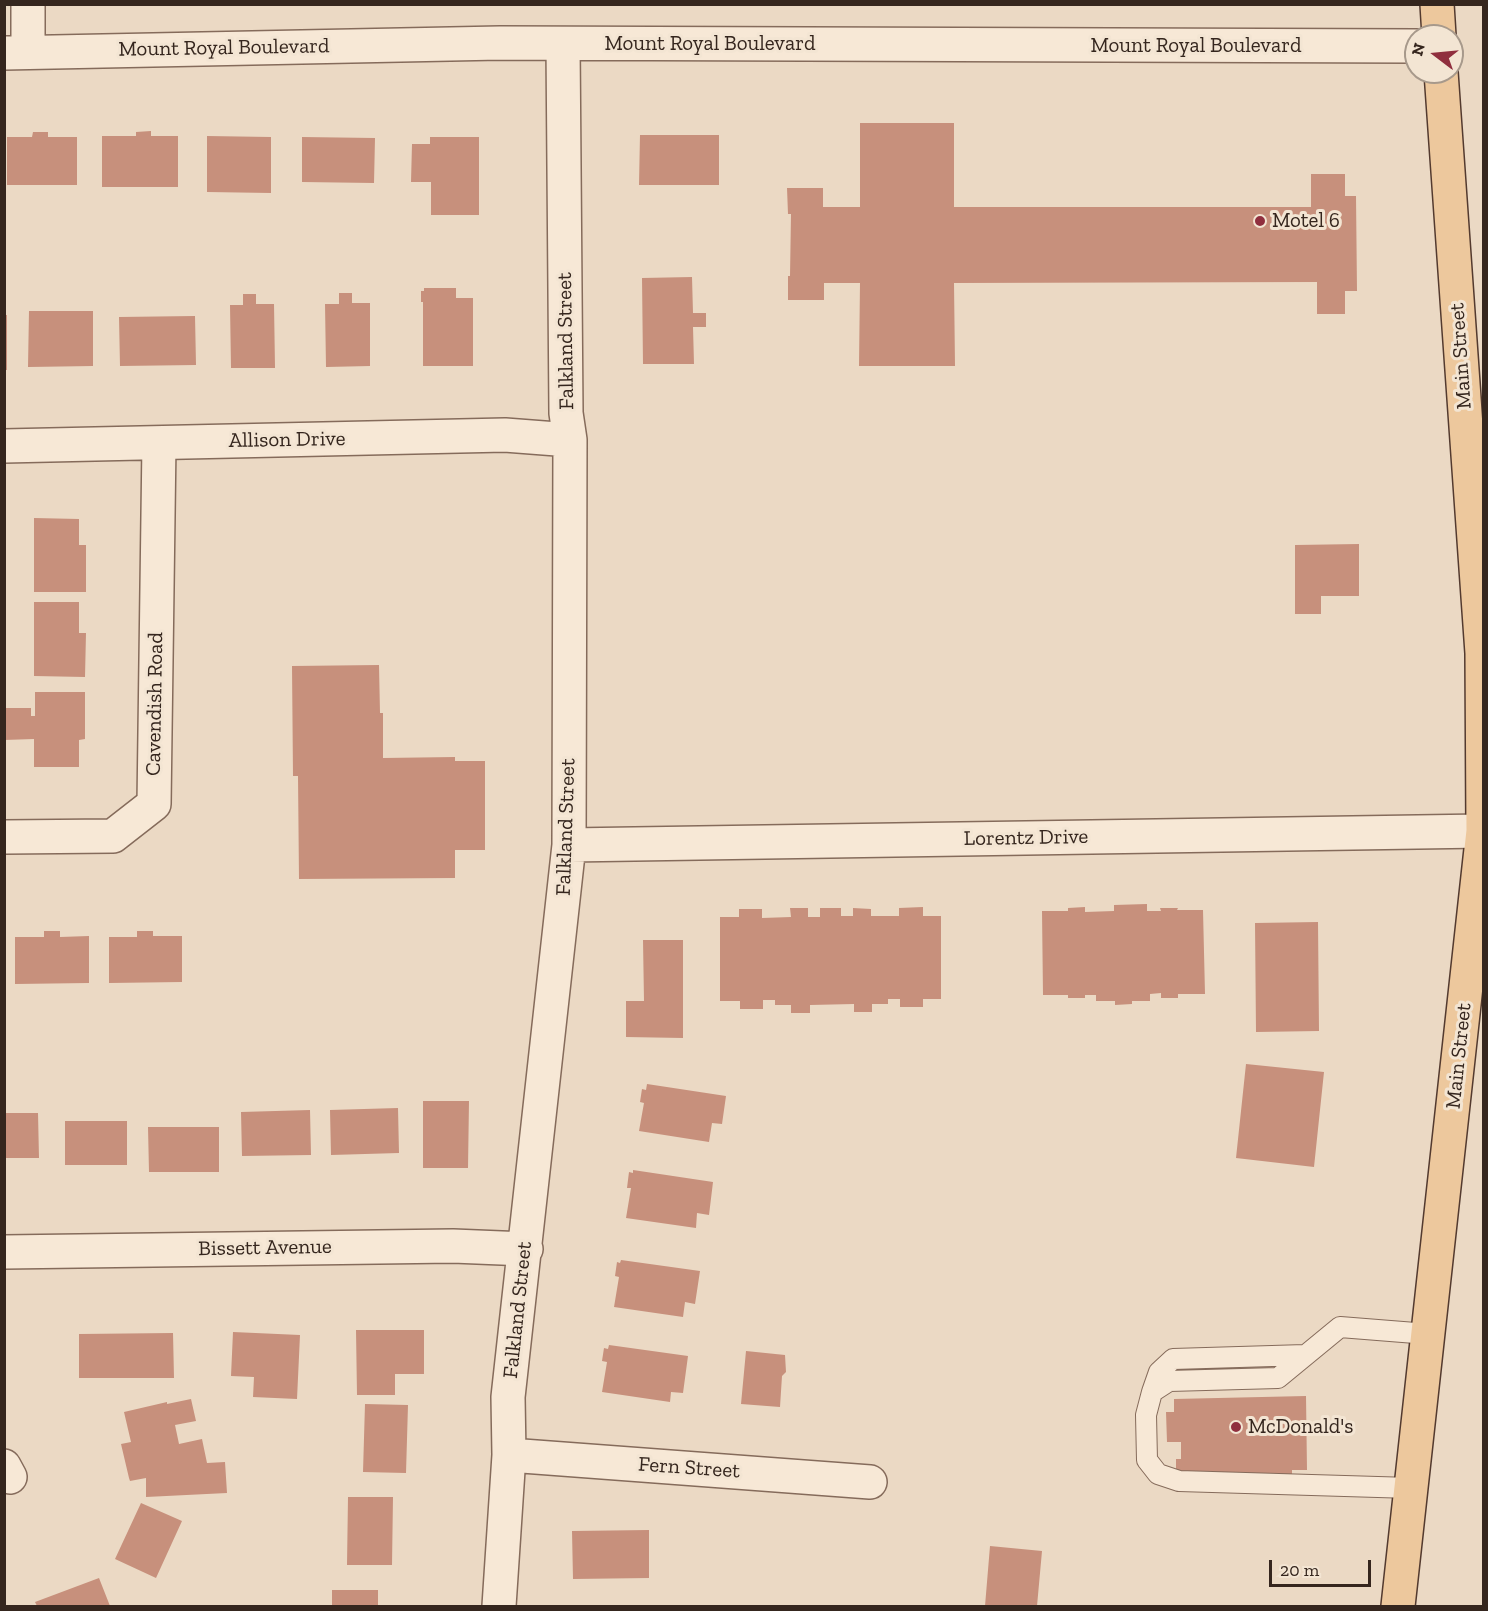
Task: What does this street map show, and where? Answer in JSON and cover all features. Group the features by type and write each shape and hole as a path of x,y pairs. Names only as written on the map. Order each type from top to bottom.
{"main road":[{"path":"1437,4 1438,24"},
{"name":"Main Street","path":"1398,1606 1483,831 1482,653 1443,84"}],"street":[{"path":"16,52 28,4"},
{"name":"Mount Royal Boulevard","path":"16,52 488,43 1404,46"},
{"name":"Falkland Street","path":"499,1606 509,1455 508,1397 569,845 570,440 566,413 563,44"},
{"name":"Allison Drive","path":"4,446 505,435 570,440"},
{"name":"Cavendish Road","path":"4,837 113,836 153,804 159,443"},
{"name":"Lorentz Drive","path":"569,845 1483,831"},
{"name":"Bissett Avenue","path":"4,1252 453,1246 526,1249"},
{"name":"Fern Street","path":"509,1455 870,1482"}],"lane":[{"path":"1411,1488 1179,1481 1158,1474 1147,1460 1146,1415 1152,1392 1169,1382 1278,1378 1340,1326 1428,1334"}],"building":[{"path":"860,123 954,123 954,207 1311,207 1311,174 1345,174 1345,196 1356,196 1357,291 1345,291 1345,314 1317,314 1317,282 954,283 955,366 859,366 860,283 824,283 824,300 788,300 791,214 788,214 787,188 823,188 823,207 860,207"},
{"path":"151,131 151,136 178,136 178,187 102,187 102,136 136,136 136,132"},
{"path":"33,132 48,132 48,137 77,137 77,185 7,185 7,137 32,137"},
{"path":"640,135 719,135 719,185 639,185"},
{"path":"207,136 271,137 271,193 207,192"},
{"path":"302,137 375,138 374,183 302,182"},
{"path":"430,137 479,137 479,215 431,215 431,182 411,182 412,144 430,144"},
{"path":"692,277 693,313 706,313 706,327 693,327 694,364 643,364 642,278"},
{"path":"424,288 456,288 456,298 473,298 473,366 423,366 421,291 424,291"},
{"path":"339,293 352,293 352,303 370,303 370,366 326,367 325,304 339,304"},
{"path":"243,294 256,294 256,304 274,304 275,368 231,368 230,305 243,305"},
{"path":"29,311 93,311 93,366 28,367"},
{"path":"4,315 7,315 7,370 4,370"},
{"path":"195,316 196,365 120,366 119,317"},
{"path":"34,518 79,519 79,545 86,545 86,592 34,592"},
{"path":"1359,544 1359,596 1321,596 1321,614 1295,614 1295,545"},
{"path":"34,602 79,602 79,633 86,633 85,677 34,676"},
{"path":"379,665 380,713 383,713 383,758 455,757 455,761 485,761 485,850 455,850 455,878 299,879 298,776 293,776 292,666"},
{"path":"35,692 85,692 85,739 79,740 79,767 34,767 34,739 4,740 4,708 31,708 31,716 35,716"},
{"path":"1147,904 1147,911 1161,911 1160,908 1203,910 1205,994 1178,994 1178,998 1161,998 1161,993 1150,994 1150,1001 1132,1001 1132,1004 1115,1005 1115,1001 1096,1001 1096,995 1085,995 1085,998 1068,998 1068,995 1043,995 1042,911 1068,911 1068,908 1085,907 1085,912 1114,911 1114,905"},
{"path":"923,907 923,916 941,916 941,999 923,999 923,1007 900,1007 900,999 888,999 888,1004 872,1004 872,1012 854,1012 854,1004 810,1005 810,1013 791,1013 791,1005 775,1005 775,1000 763,1000 763,1009 740,1009 740,1001 720,1001 720,917 739,917 739,909 762,909 762,918 791,917 790,908 808,908 808,917 820,917 820,908 841,908 841,916 853,916 853,908 871,909 871,916 899,916 899,908"},
{"path":"1318,922 1319,1031 1256,1032 1255,923"},
{"path":"44,931 60,931 60,937 89,936 89,983 15,984 15,937 44,937"},
{"path":"137,931 153,931 153,936 182,936 182,982 109,983 109,937 137,937"},
{"path":"643,940 683,940 683,1038 626,1037 626,1001 644,1001"},
{"path":"1246,1064 1324,1072 1314,1167 1236,1158"},
{"path":"647,1084 726,1096 722,1124 712,1123 709,1142 639,1131 644,1103 640,1102 642,1089 646,1090"},
{"path":"423,1101 469,1101 468,1168 423,1168"},
{"path":"398,1108 399,1153 331,1155 330,1110"},
{"path":"310,1110 311,1155 242,1156 241,1112"},
{"path":"4,1113 38,1113 39,1158 4,1158"},
{"path":"65,1121 127,1121 127,1165 65,1165"},
{"path":"148,1127 219,1127 219,1172 149,1172"},
{"path":"633,1170 713,1182 709,1215 697,1213 696,1228 626,1218 631,1188 627,1188 629,1172 633,1173"},
{"path":"621,1260 700,1271 695,1304 685,1302 683,1317 614,1307 619,1277 615,1276 617,1262 620,1263"},
{"path":"356,1330 424,1330 424,1374 395,1374 395,1395 357,1395"},
{"path":"233,1332 300,1335 297,1399 253,1397 254,1377 231,1376"},
{"path":"173,1333 174,1378 79,1378 79,1334"},
{"path":"609,1345 688,1356 683,1393 671,1392 670,1402 602,1392 607,1362 602,1361 604,1348 608,1349"},
{"path":"746,1351 785,1355 786,1372 782,1376 780,1407 741,1404"},
{"name":"McDonald's","path":"1306,1396 1307,1470 1292,1470 1292,1478 1176,1472 1176,1459 1181,1459 1181,1442 1167,1442 1166,1412 1174,1412 1174,1399"},
{"path":"191,1399 196,1421 175,1425 179,1444 202,1439 207,1463 225,1462 227,1493 146,1497 146,1478 130,1481 129,1478 121,1444 131,1442 124,1412"},
{"path":"365,1404 408,1405 406,1473 363,1472"},
{"path":"348,1497 393,1497 392,1565 347,1565"},
{"path":"141,1503 182,1521 156,1578 115,1559"},
{"path":"649,1530 649,1578 573,1579 572,1531"},
{"path":"990,1546 1042,1551 1037,1606 985,1606"},
{"path":"99,1578 110,1606 37,1606 35,1602"},
{"path":"332,1590 378,1590 378,1606 332,1606"}],"place":[{"name":"Motel 6","path":"1260,221"},
{"name":"McDonald's","path":"1236,1427"}]}
